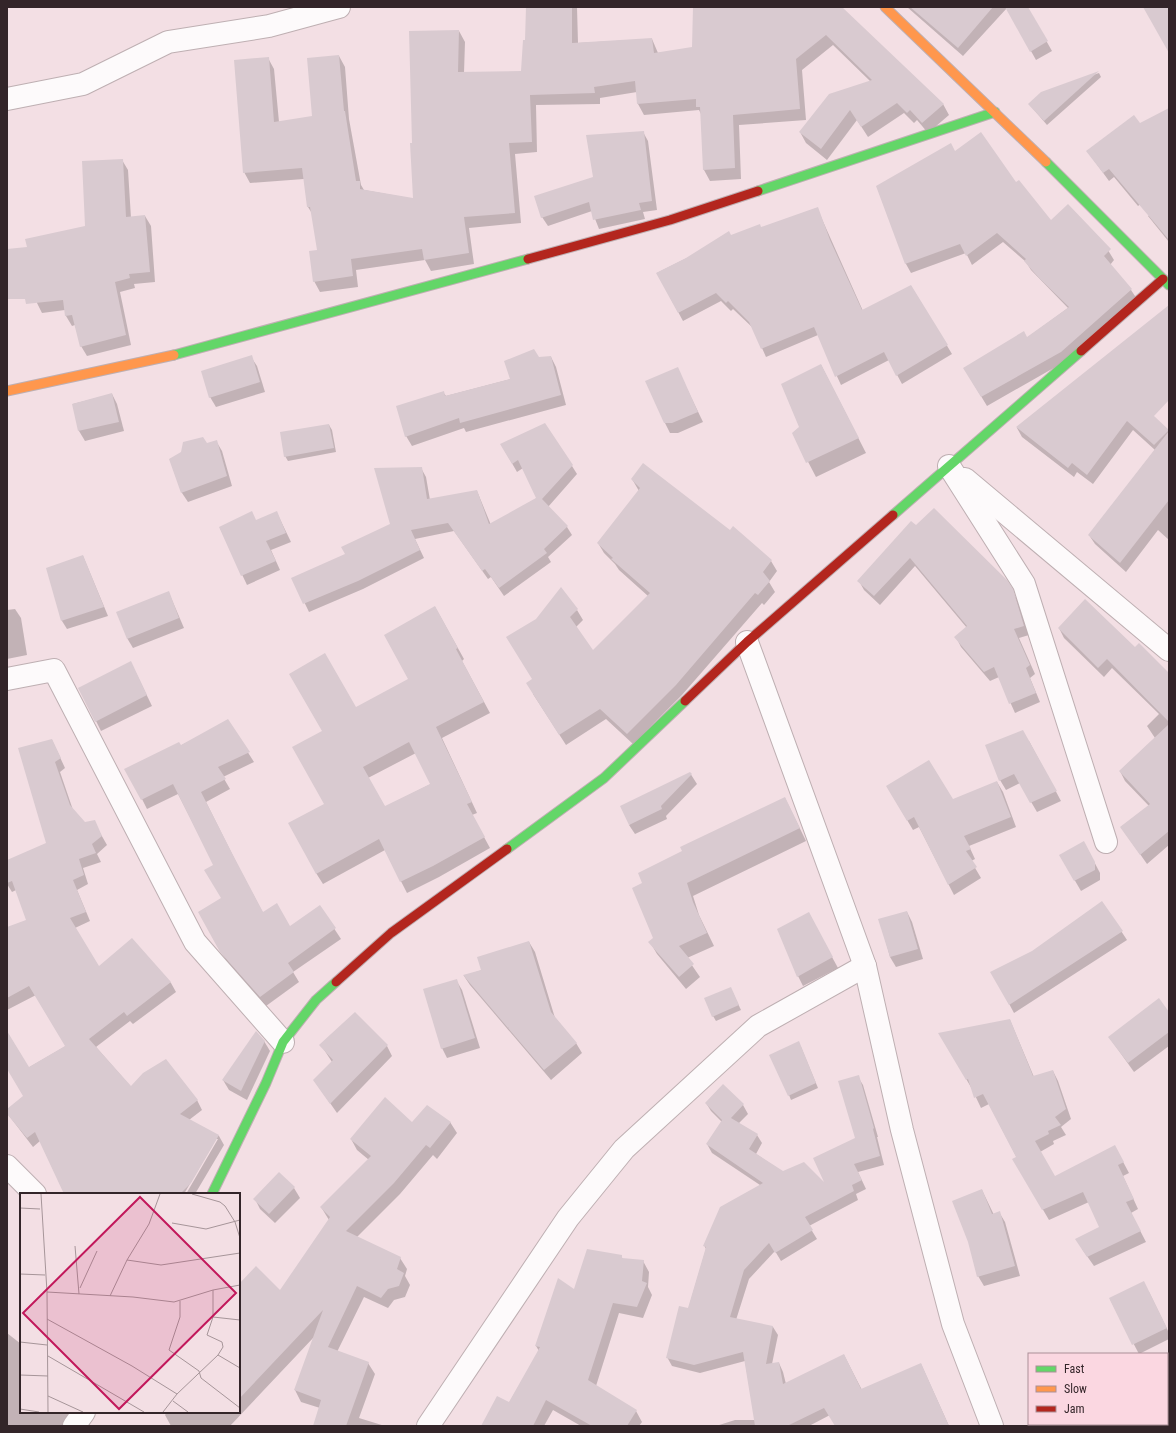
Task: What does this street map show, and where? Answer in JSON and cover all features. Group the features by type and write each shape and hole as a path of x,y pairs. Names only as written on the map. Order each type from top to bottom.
{"street":[{"path":"7,99 83,84 168,42 269,26 339,7"},
{"path":"212,1193 266,1083 283,1042 316,1000 391,933 604,778 747,642 949,466 1166,282 995,112 885,7"},
{"path":"7,391 185,353 670,220 995,112"},
{"path":"949,466 1169,650"},
{"path":"949,466 1024,584 1106,842"},
{"path":"747,642 865,966 902,1130 953,1324 992,1426"},
{"path":"7,679 54,670 195,942 283,1042"},
{"path":"428,1426 568,1218 624,1149 758,1026 865,966"},
{"path":"7,1166 34,1193"},
{"path":"74,1426 83,1413"}],"building":[{"path":"526,7 572,7 572,43 652,38 654,53 692,47 693,7 842,7 944,104 922,123 910,110 907,113 897,103 861,127 850,110 821,149 799,132 829,94 872,80 826,35 796,59 800,109 733,115 735,168 703,170 700,107 696,107 696,99 637,104 635,81 594,87 595,93 530,95 532,142 509,143 515,213 464,217 469,253 424,260 422,249 351,259 353,276 313,282 309,251 317,250 310,207 307,207 302,168 243,173 234,60 269,57 274,122 312,116 307,58 339,55 344,111 356,181 360,181 360,189 413,198 410,143 412,143 409,31 459,30 458,72 521,71 523,40 525,40"},
{"path":"910,7 993,7 958,48"},
{"path":"1005,7 1028,7 1048,41 1030,52"},
{"path":"1143,7 1169,7 1169,53"},
{"path":"1099,71 1044,121 1028,104 1041,92"},
{"path":"1169,108 1169,240 1109,169 1103,173 1086,151 1134,115 1140,123"},
{"path":"644,131 652,201 639,203 641,210 593,220 589,202 541,218 534,196 593,177 586,135"},
{"path":"981,132 1016,182 1019,180 1051,220 1068,204 1111,249 1104,256 1132,289 1061,352 981,397 963,368 1024,331 1027,337 1069,307 1039,278 1024,261 1026,259 997,233 966,256 960,244 905,264 876,186 951,143 955,151"},
{"path":"123,159 126,217 145,215 150,272 129,274 130,278 115,282 126,335 80,347 72,315 65,316 63,300 26,304 25,299 7,299 7,249 27,247 25,239 85,226 82,161"},
{"path":"818,207 830,240 862,310 911,285 948,345 896,376 884,352 835,377 814,327 761,349 749,322 728,301 726,303 716,293 678,313 656,273 686,258 729,231 731,235 760,224 761,227"},
{"path":"1169,305 1169,400 1154,416 1169,430 1154,445 1127,421 1087,475 1072,463 1068,468 1016,427"},
{"path":"534,349 539,357 551,356 561,395 460,423 459,418 405,437 396,406 444,391 445,396 510,379 504,361"},
{"path":"252,355 260,382 209,398 201,371"},
{"path":"821,364 859,438 806,463 792,433 799,427 781,384"},
{"path":"678,367 698,412 672,423 664,423 645,381"},
{"path":"112,393 119,422 78,431 72,404"},
{"path":"545,423 573,465 542,499 568,526 544,549 547,553 499,588 485,569 482,571 448,523 411,530 420,550 358,581 303,604 291,578 345,554 341,547 390,524 374,468 422,467 427,499 477,490 489,524 536,498 518,460 512,464 500,444"},
{"path":"329,424 334,448 284,457 280,432"},
{"path":"1169,431 1169,500 1120,563 1088,535"},
{"path":"203,437 207,443 217,440 227,476 181,493 169,459 181,452 183,442"},
{"path":"643,463 730,530 733,526 772,560 763,572 770,581 758,595 755,593 676,685 627,734 600,709 559,735 526,683 532,679 506,637 536,619 561,587 578,609 570,617 593,650 650,593 611,559 613,558 597,543 640,488 631,479"},
{"path":"934,508 1007,580 1013,589 1024,626 1014,629 1030,665 1026,668 1036,693 1009,704 994,667 984,672 954,637 967,626 910,558 874,596 857,581 911,521 916,525"},
{"path":"252,511 256,520 277,511 286,533 266,541 276,561 241,576 219,527"},
{"path":"83,555 104,607 61,621 46,568"},
{"path":"169,591 179,618 127,639 116,612"},
{"path":"1085,599 1135,647 1139,643 1169,673 1169,722 1107,659 1098,668 1058,628"},
{"path":"435,606 458,648 456,649 484,702 436,727 472,802 467,804 485,837 433,866 400,882 379,839 316,874 288,823 324,804 292,747 322,731 289,674 325,653 356,707 408,679 384,635","holes":["409,742 430,784 385,806 363,767"]},
{"path":"131,661 147,695 95,722 78,688"},
{"path":"228,719 250,752 218,767 226,779 201,792 233,855 263,912 277,903 290,926 320,905 336,928 288,963 294,972 260,997 220,952 198,912 221,898 204,870 213,865 173,784 141,800 124,769 179,742 181,745"},
{"path":"1169,724 1169,831 1140,855 1120,827 1150,804 1119,771"},
{"path":"1023,730 1057,791 1030,803 1014,774 999,781 985,745"},
{"path":"52,739 61,758 55,762 70,805 85,822 95,820 102,836 92,844 96,853 79,859 84,875 73,880 86,912 70,918 99,966 132,938 171,982 127,1016 124,1012 89,1039 131,1086 143,1073 166,1059 198,1100 180,1114 219,1135 191,1183 181,1193 64,1193 35,1132 27,1138 7,1114 7,1109 23,1096 7,1069 7,1031 29,1067 65,1046 29,986 7,998 7,927 26,920 12,881 7,883 7,860 46,843 18,748"},
{"path":"929,760 953,799 997,781 1011,817 964,836 971,849 966,851 977,867 948,885 914,817 907,821 886,786"},
{"path":"690,772 692,774 661,806 662,809 629,825 620,806"},
{"path":"785,797 800,828 687,883 693,902 707,933 679,946 694,964 679,977 648,942 653,938 632,888 642,883 638,873 682,851 680,847"},
{"path":"1084,841 1095,862 1095,870 1074,881 1059,855"},
{"path":"1102,901 1123,931 1009,1005 990,972 1032,951"},
{"path":"907,911 918,949 890,957 878,919"},
{"path":"809,912 833,957 797,977 777,929"},
{"path":"529,941 551,1012 577,1043 544,1070 463,975 481,970 477,957"},
{"path":"457,979 475,1038 441,1049 423,989"},
{"path":"731,987 739,1005 712,1017 704,998"},
{"path":"1159,998 1169,1012 1169,1032 1128,1063 1108,1037"},
{"path":"355,1012 388,1045 330,1104 313,1080 333,1060 319,1045"},
{"path":"1010,1019 1033,1076 1053,1070 1066,1109 1055,1117 1061,1125 1048,1131 1049,1134 1035,1141 1055,1176 1115,1145 1124,1162 1118,1165 1134,1199 1126,1202 1141,1231 1087,1257 1075,1239 1099,1227 1083,1192 1042,1210 1012,1159 1016,1157 983,1094 974,1098 968,1079 966,1080 938,1033"},
{"path":"256,1031 265,1041 241,1091 222,1080"},
{"path":"799,1041 816,1083 788,1096 769,1055"},
{"path":"859,1075 874,1128 880,1156 854,1164 862,1180 852,1185 854,1191 805,1217 813,1230 775,1253 769,1243 744,1270 730,1317 773,1326 766,1364 779,1362 783,1384 844,1354 861,1389 921,1363 949,1426 835,1426 824,1408 787,1426 755,1426 743,1352 694,1365 666,1358 679,1306 688,1308 706,1247 703,1246 720,1207 763,1183 706,1144 722,1120 705,1103 723,1084 744,1104 731,1118 758,1134 749,1149 783,1171 804,1162 824,1182 813,1158 855,1138 838,1081"},
{"path":"385,1097 412,1122 427,1105 451,1122 430,1148 426,1145 394,1183 346,1231 401,1257 397,1269 404,1273 399,1286 388,1289 381,1298 357,1286 328,1347 369,1362 346,1426 313,1426 321,1400 294,1390 323,1310 240,1398 240,1283 256,1266 280,1290 330,1217 320,1207 371,1156 350,1139"},
{"path":"279,1172 295,1187 269,1214 253,1199"},
{"path":"982,1189 992,1214 1000,1211 1015,1266 977,1277 968,1242 952,1201"},
{"path":"587,1249 622,1255 622,1258 644,1260 642,1281 647,1283 637,1307 613,1303 588,1380 637,1410 627,1426 592,1426 546,1400 533,1426 481,1426 497,1396 509,1402 540,1347 535,1346 558,1278 574,1289"},
{"path":"1144,1281 1167,1328 1132,1345 1109,1298"}],"traffic: fast":[{"path":"758,191 995,112"},
{"path":"1046,162 1169,285"},
{"path":"174,355 528,259"},
{"path":"893,515 1081,351"},
{"path":"507,849 604,778 685,701"},
{"path":"212,1193 266,1083 283,1042 316,1000 336,982"}],"traffic: slow":[{"path":"885,7 1046,162"},
{"path":"7,391 174,355"}],"traffic: jam":[{"path":"528,259 670,220 758,191"},
{"path":"1081,351 1163,279"},
{"path":"685,701 747,642 893,515"},
{"path":"336,982 391,933 507,849"}]}
